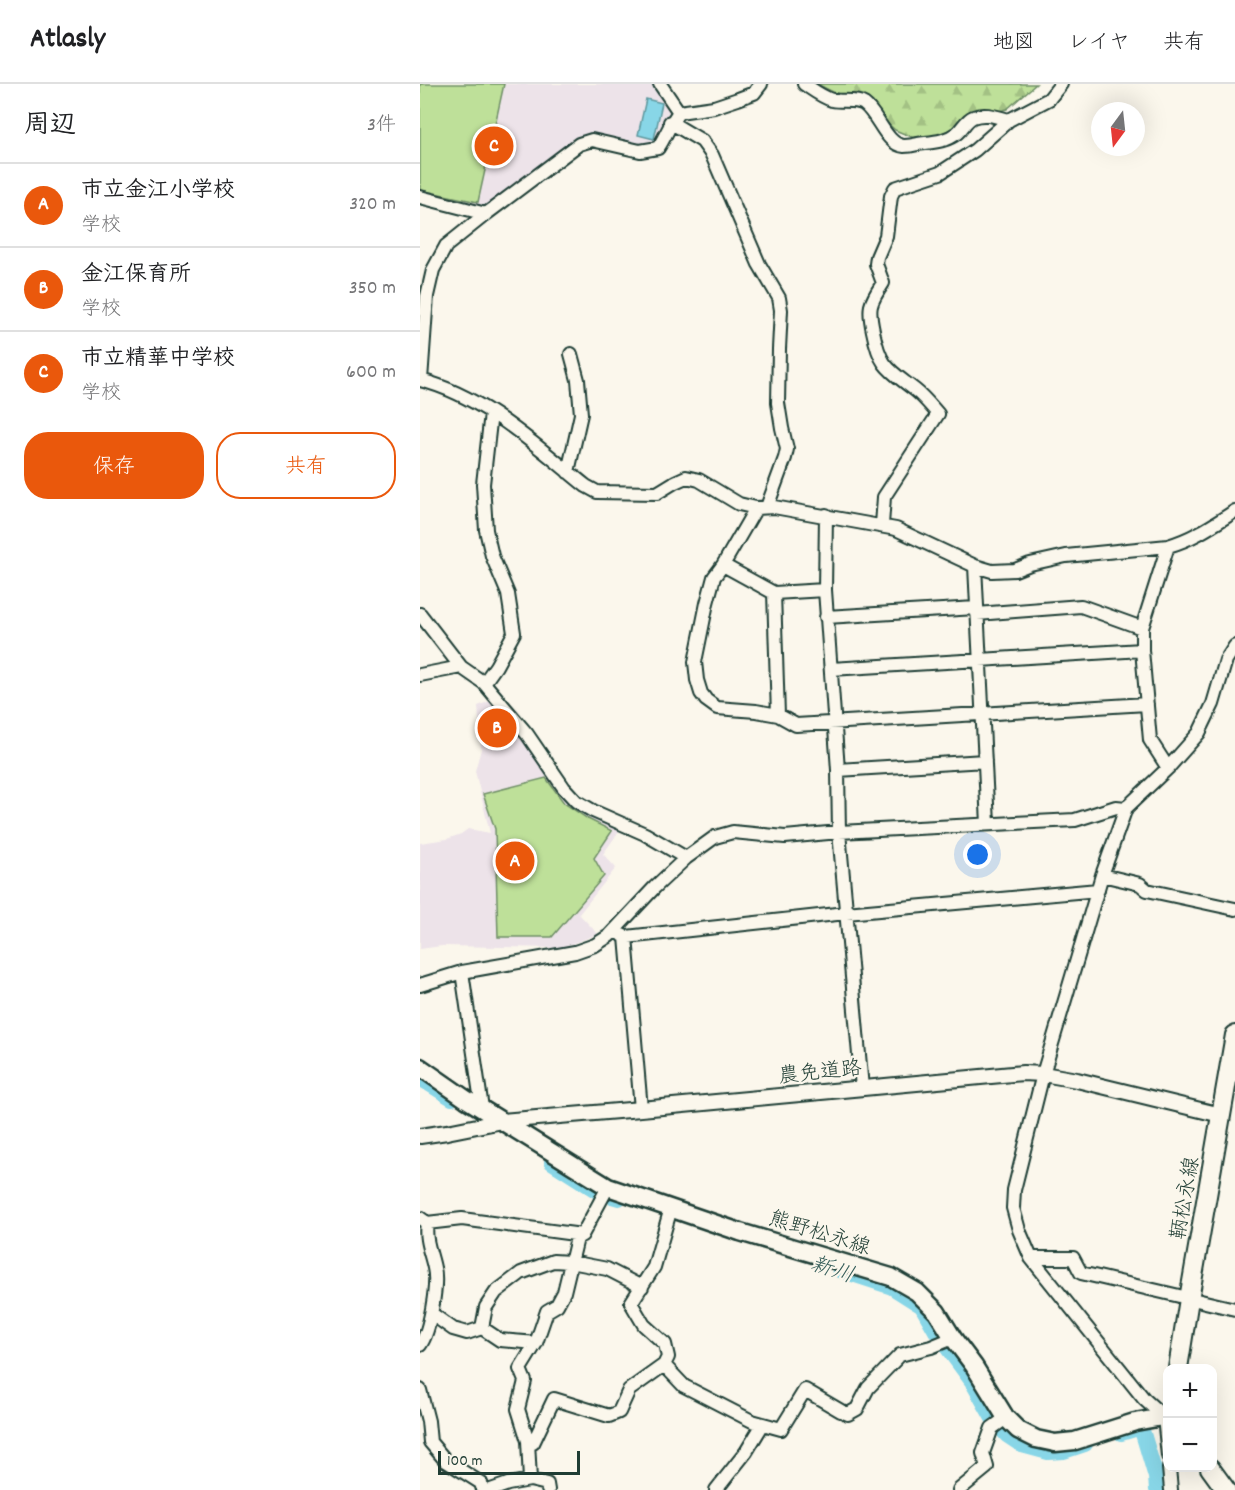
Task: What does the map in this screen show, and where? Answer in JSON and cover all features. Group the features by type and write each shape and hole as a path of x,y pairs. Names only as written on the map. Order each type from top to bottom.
{"main road":[{"name":"鞆松永線","path":"1179,1364 1189,1299 1228,1116 1235,1035"},
{"name":"熊野松永線","path":"420,1067 482,1117 499,1121 605,1193 669,1216 740,1232 891,1277 917,1292 937,1312 974,1366 999,1423 1036,1439 1055,1443 1076,1442 1135,1422 1163,1417"},
{"path":"1213,1472 1226,1490"}],"street":[{"path":"660,84 679,112"},
{"path":"761,84 754,93 738,99 714,107 679,112 670,122 666,136 658,148 640,151 592,140 579,144 446,246 434,270 427,296 420,380 443,386 469,399 513,428 586,486 597,492 657,493 686,477 699,480 739,504 826,515 896,529 975,566 992,571 1014,570 1066,556 1168,546 1197,535 1235,511"},
{"path":"804,84 830,99 859,102 865,105 890,139 904,146 941,141 951,137 975,116 989,114 1009,120"},
{"path":"882,525 884,497 938,414 917,392 897,378 882,362 875,345 869,311 874,296 883,284 876,264 886,236 891,196 895,188 940,173 975,150 1009,120 1049,99 1061,84"},
{"path":"670,122 702,141 712,155 759,264 779,298 782,310 778,403 787,448 785,458 761,508 714,577 695,662 697,680 706,700 717,708 778,715 796,725 1147,704"},
{"path":"420,197 486,214"},
{"path":"568,472 581,414 578,380 571,354"},
{"path":"484,683 514,633 508,594 492,556 486,530 483,484 491,413"},
{"path":"826,515 826,616 838,770 839,832 862,1088"},
{"path":"1168,546 1142,628 1150,740 1168,768"},
{"path":"723,565 774,593 825,590"},
{"path":"975,566 988,824"},
{"path":"774,593 778,715"},
{"path":"826,616 1082,606 1142,628"},
{"path":"420,614 461,667 484,683 527,734 564,788 576,801 645,834 686,858"},
{"path":"1163,1415 1144,1400 1031,1258 1019,1230 1013,1208 1014,1190 1043,1074 1102,874 1126,808 1168,768 1199,733 1213,704 1226,660 1235,646"},
{"path":"831,669 1142,650"},
{"path":"420,675 461,667"},
{"path":"838,770 985,761"},
{"path":"420,985 462,972 575,952 595,945 609,936 686,858 715,837 733,832 785,837 839,832 1075,820 1116,807 1126,808"},
{"path":"1102,874 1140,884 1147,890 1235,909"},
{"path":"614,931 626,937 846,913 1098,890"},
{"path":"626,937 640,1109"},
{"path":"420,1136 447,1132 482,1117 462,972"},
{"name":"農免道路","path":"499,1121 1023,1073 1077,1080 1228,1116"},
{"path":"530,1480 528,1441 518,1410 525,1381 520,1369 536,1343 547,1311 557,1305 564,1292 577,1238 582,1234 605,1193"},
{"path":"528,1441 533,1443 554,1399 609,1416 619,1412 629,1390 664,1365 668,1357 664,1344 644,1325 631,1303 654,1267 669,1216"},
{"path":"420,1345 424,1340 432,1314 435,1271 423,1220 462,1219 582,1234"},
{"path":"1031,1258 1073,1258 1081,1273 1235,1309"},
{"path":"482,1328 486,1307 496,1292 521,1273 553,1261 607,1269 642,1287"},
{"path":"432,1314 453,1329 467,1332 482,1328"},
{"path":"482,1328 500,1341 536,1343"},
{"path":"664,1365 684,1386 752,1420 781,1429 805,1390 848,1414 857,1409 868,1388 900,1355 931,1347 953,1338"},
{"path":"420,1390 424,1421 430,1442 446,1461 481,1483 483,1490"},
{"path":"959,1490 975,1484 987,1467 983,1453 999,1423"},
{"path":"716,1490 746,1452 763,1424"},
{"path":"1169,1472 1171,1490"},
{"path":"491,1490 530,1480 547,1484 548,1490"}],"shaded area":[{"path":"420,84 658,84 672,110 660,141 645,146 584,134 488,207 420,193"},
{"path":"492,700 539,756 550,774 620,830 603,854 616,868 579,914 598,934 561,948 442,946 420,949 420,843 447,839 468,829 490,833 475,771 481,749 478,706"}],"green space":[{"path":"420,84 504,84 478,202 420,190"},
{"path":"817,84 1036,84 1007,109 971,118 936,137 912,137 895,130 867,104"},
{"path":"546,778 564,803 612,831 594,858 604,876 552,937 498,937 495,829 483,794"}],"water":[{"path":"646,99 662,103 654,139 638,135"}],"waterway":[{"name":"新川","path":"420,1078 452,1098"},
{"name":"新川","path":"552,1162 599,1192 619,1198"},
{"name":"新川","path":"840,1270 892,1287 922,1306 939,1336 972,1381 994,1420 1007,1435 1022,1445 1048,1452 1064,1451 1085,1444"},
{"name":"新川","path":"1121,1433 1141,1427 1156,1477 1157,1490"}],"place":[{"name":"市立精華中学校","path":"494,146"},
{"name":"金江保育所","path":"497,728"},
{"name":"市立金江小学校","path":"515,861"}]}
